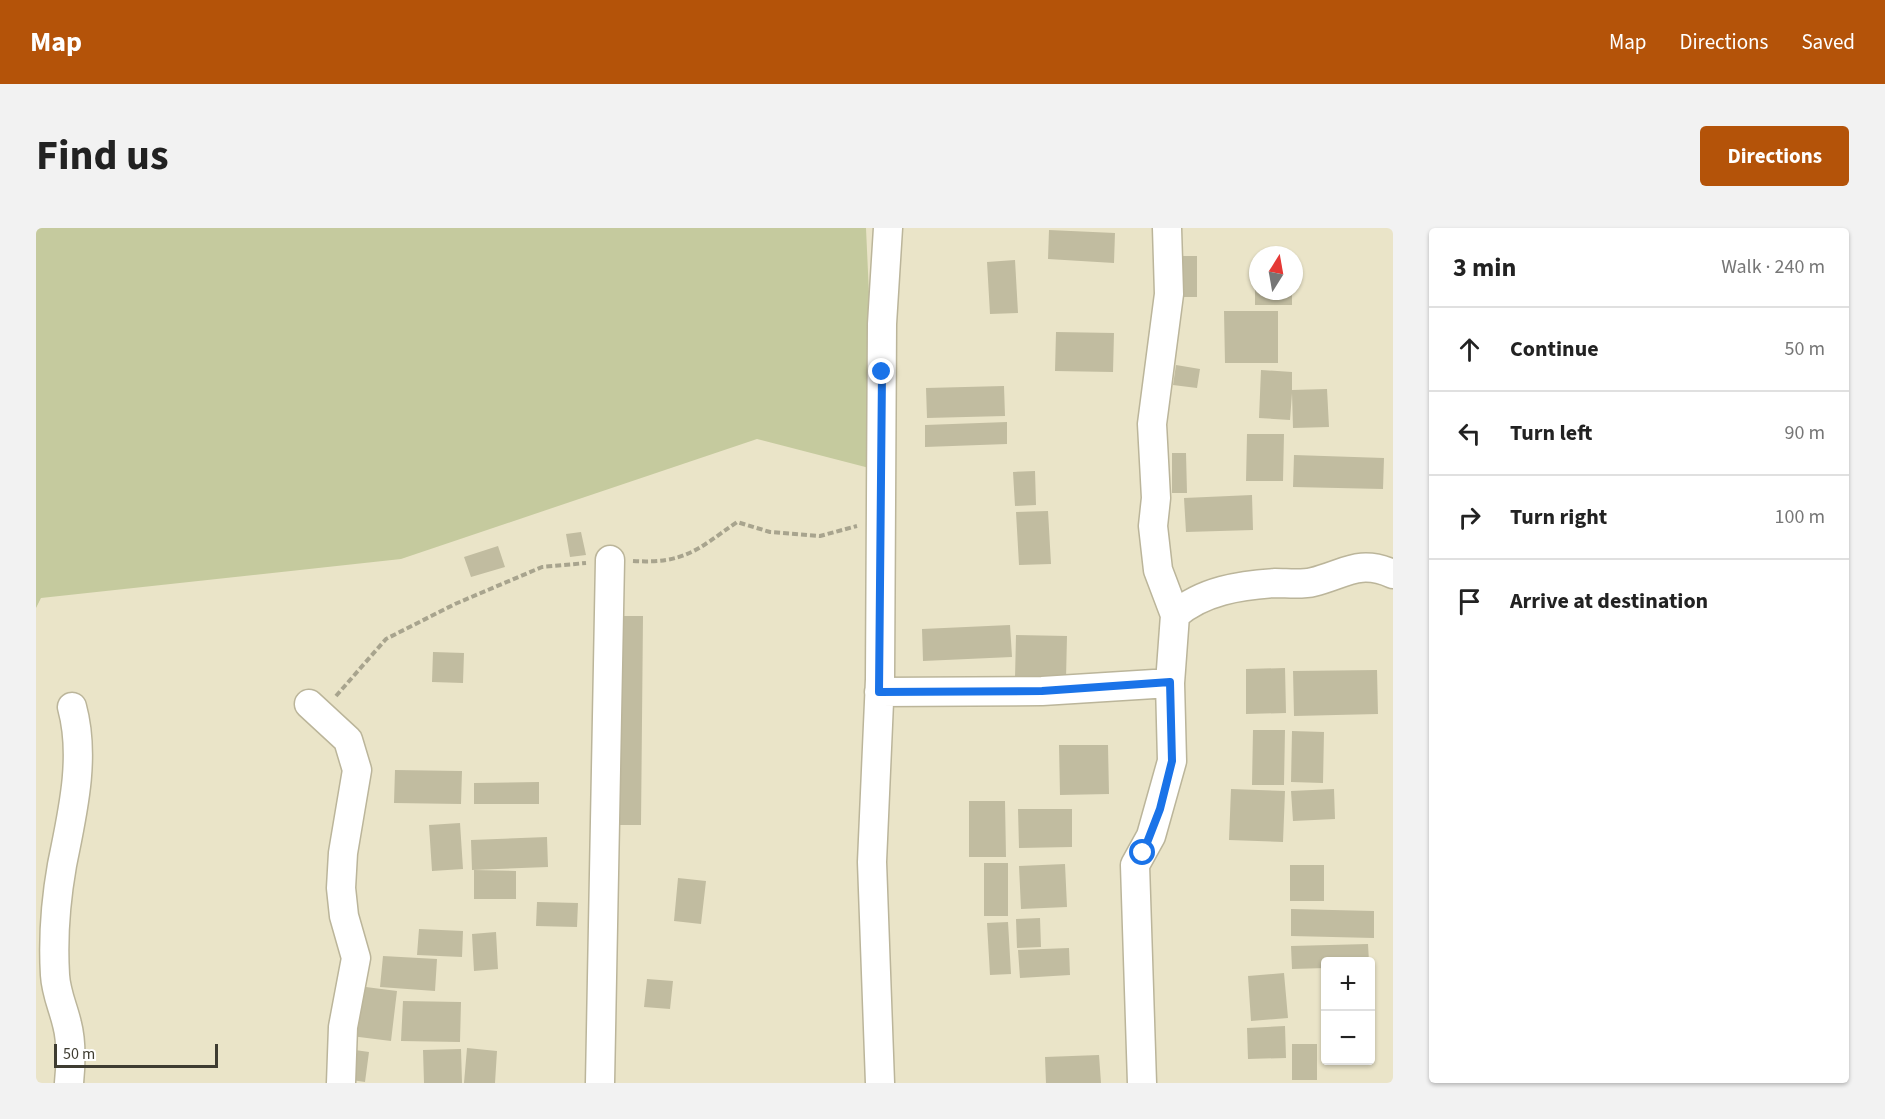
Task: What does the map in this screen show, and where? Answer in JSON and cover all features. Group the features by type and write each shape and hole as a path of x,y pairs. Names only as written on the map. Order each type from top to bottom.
{"street":[{"path":"880,1083 872,862 879,692 882,324 888,228"},
{"path":"1142,1083 1135,865 1151,836 1172,761 1170,682 1175,615 1156,563 1153,526 1156,498 1152,424 1169,294 1167,228"},
{"path":"600,1083 609,560"},
{"path":"1175,615 1189,602 1254,584 1312,583 1357,567 1375,567 1393,574"},
{"path":"879,692 1042,691 1170,682"},
{"path":"309,704 348,740 357,770 342,877 344,916 356,958 343,1027 341,1083"},
{"path":"69,1083 70,1044 67,1024 57,995 55,974 62,867 68,843 78,762 76,722 72,707"}],"green space":[{"path":"36,228 866,228 877,470 757,439 401,559 41,598 36,608"}],"building":[{"path":"1049,230 1115,233 1114,263 1048,259"},
{"path":"1178,256 1197,256 1197,297 1179,297"},
{"path":"1015,260 1018,313 990,314 987,262"},
{"path":"1255,300 1292,300 1292,305 1255,305"},
{"path":"1224,311 1278,311 1278,363 1225,363"},
{"path":"1056,332 1114,333 1113,372 1055,371"},
{"path":"1176,365 1200,369 1197,388 1173,385"},
{"path":"1261,370 1292,372 1292,390 1327,389 1329,427 1293,428 1292,393 1290,420 1259,418"},
{"path":"1004,386 1005,416 927,418 926,388"},
{"path":"1007,422 1007,444 925,447 925,425"},
{"path":"1247,434 1284,434 1283,481 1246,481"},
{"path":"1172,453 1186,453 1187,493 1172,493"},
{"path":"1294,455 1384,458 1383,489 1293,487"},
{"path":"1035,471 1036,505 1015,506 1013,472"},
{"path":"1252,495 1253,530 1186,532 1184,498"},
{"path":"1048,511 1051,564 1019,565 1016,512"},
{"path":"581,532 586,555 570,557 566,534"},
{"path":"498,546 505,567 471,577 464,557"},
{"path":"616,616 643,616 641,825 615,825"},
{"path":"1010,625 1012,657 923,661 922,629"},
{"path":"1016,635 1067,636 1066,679 1015,678"},
{"path":"433,652 464,653 463,683 432,682"},
{"path":"1285,668 1286,713 1246,714 1246,669"},
{"path":"1377,670 1378,714 1294,716 1293,671"},
{"path":"1253,730 1285,730 1284,785 1252,785"},
{"path":"1292,731 1324,732 1323,783 1291,782"},
{"path":"1059,745 1108,745 1109,794 1060,795"},
{"path":"395,770 462,771 461,804 394,803"},
{"path":"539,782 539,804 474,804 474,783"},
{"path":"1231,789 1285,791 1283,842 1229,840"},
{"path":"1334,789 1335,819 1293,821 1291,791"},
{"path":"969,801 1005,801 1006,857 969,857"},
{"path":"1018,809 1072,809 1072,847 1019,848"},
{"path":"460,823 463,869 432,871 429,825"},
{"path":"547,837 548,867 472,870 471,840"},
{"path":"984,863 1008,863 1008,916 984,916"},
{"path":"1065,864 1067,907 1021,909 1019,866"},
{"path":"1290,865 1324,865 1324,901 1290,901"},
{"path":"474,870 516,871 516,899 474,899"},
{"path":"678,878 706,881 701,924 674,921"},
{"path":"537,902 578,903 577,927 536,926"},
{"path":"1291,909 1374,911 1374,938 1291,936"},
{"path":"1040,918 1041,947 1017,948 1016,919"},
{"path":"1008,922 1011,974 990,975 987,923"},
{"path":"419,929 463,931 462,957 417,955"},
{"path":"496,932 498,969 474,971 472,934"},
{"path":"1368,944 1369,957 1321,957 1321,968 1292,969 1291,946"},
{"path":"1069,948 1070,975 1020,978 1018,950"},
{"path":"383,956 437,959 435,991 380,987"},
{"path":"1284,973 1288,1018 1251,1021 1248,976"},
{"path":"647,979 673,981 670,1009 644,1007"},
{"path":"358,986 397,991 391,1041 351,1036"},
{"path":"403,1001 461,1002 460,1042 401,1041"},
{"path":"1285,1026 1286,1058 1248,1059 1247,1028"},
{"path":"1292,1044 1317,1044 1317,1080 1292,1080"},
{"path":"467,1048 497,1051 495,1083 464,1083"},
{"path":"348,1049 369,1052 365,1082 345,1079"},
{"path":"461,1049 462,1083 424,1083 423,1050"},
{"path":"1099,1055 1101,1083 1046,1083 1045,1057"}],"route":[{"path":"882,372 879,692 1042,691 1170,682 1172,761 1160,809 1143,853"}]}
